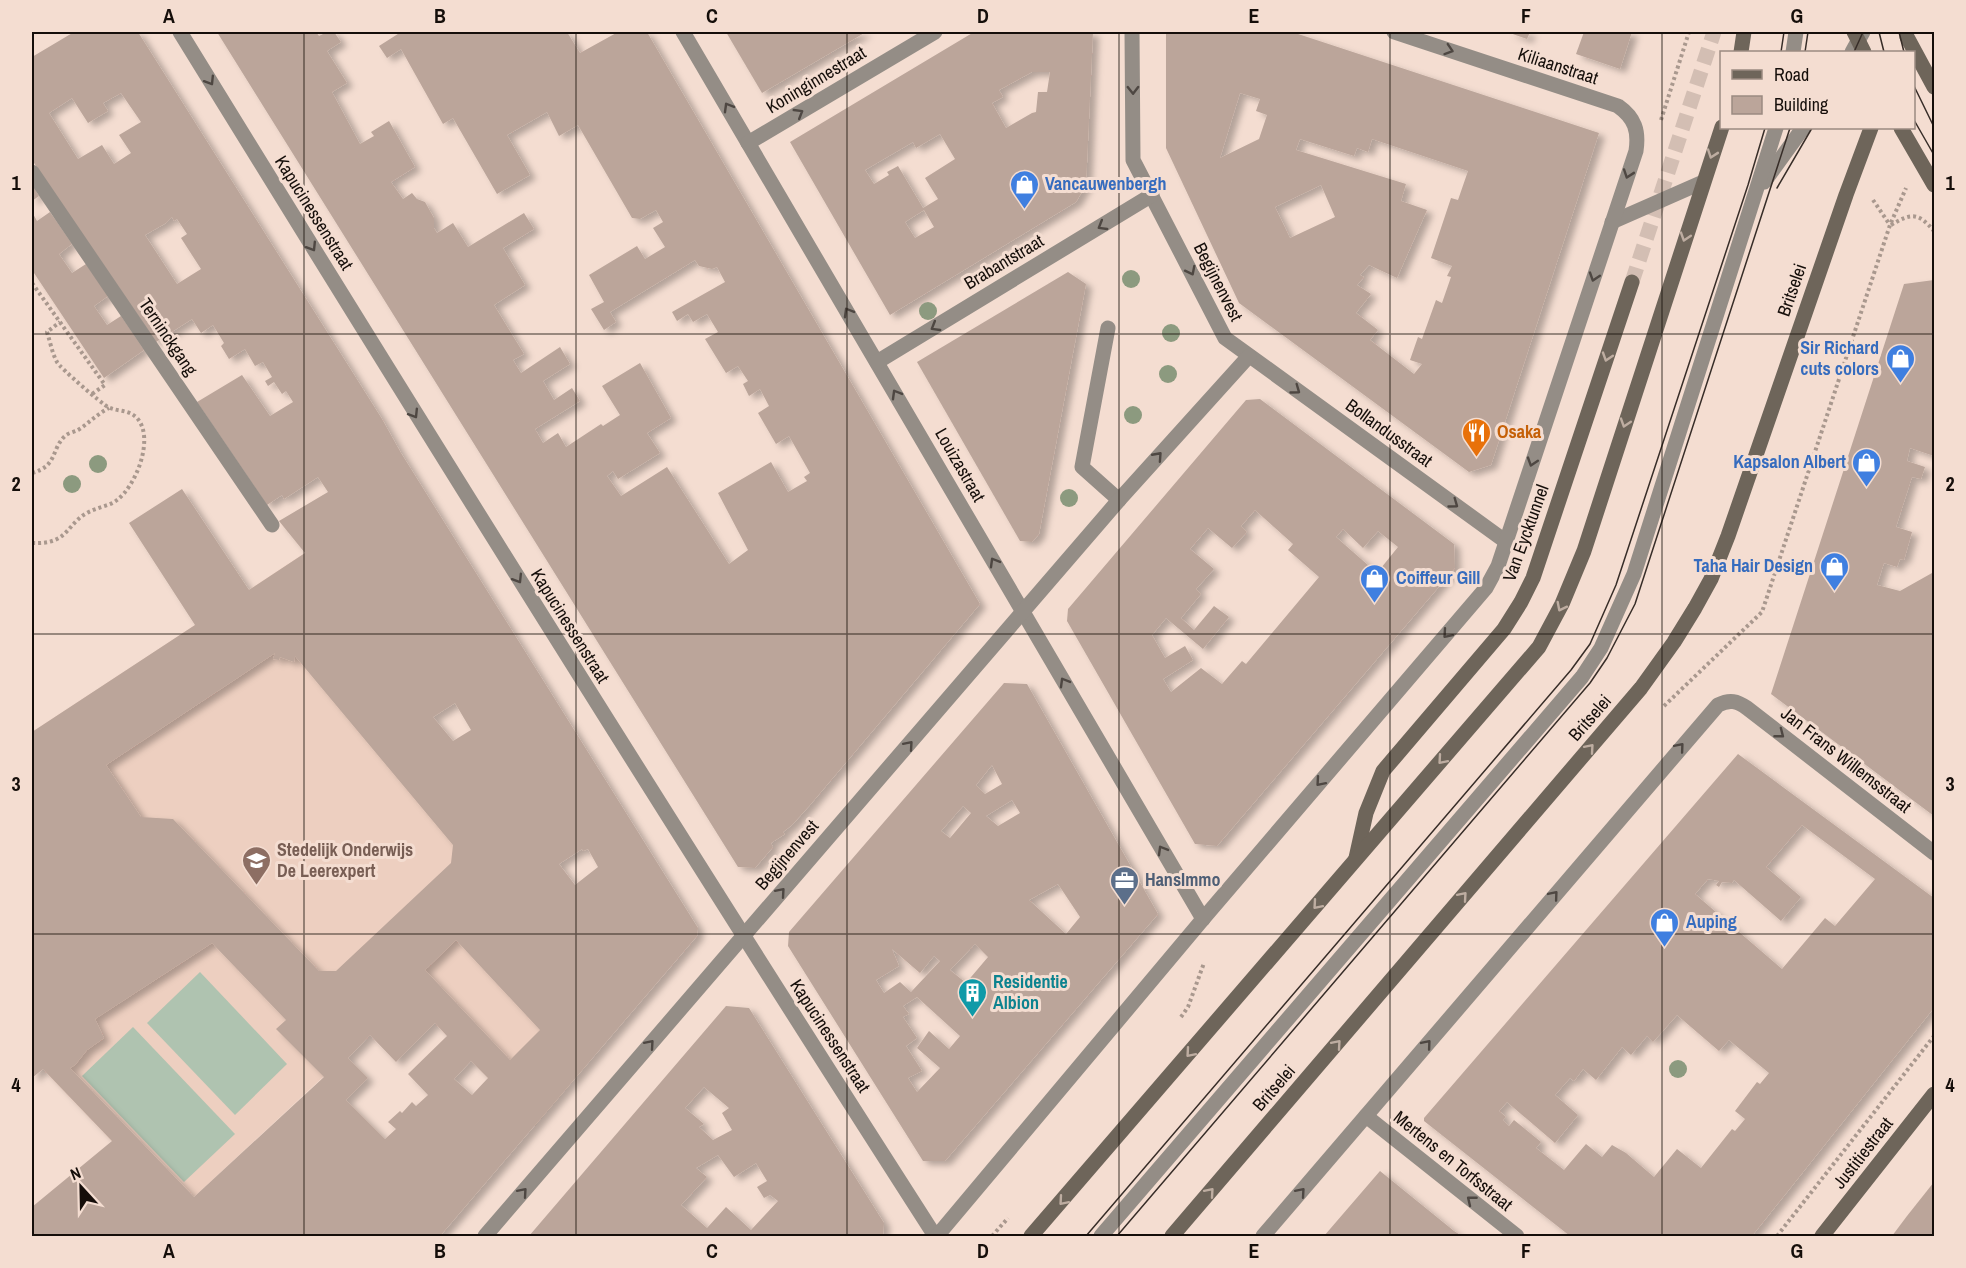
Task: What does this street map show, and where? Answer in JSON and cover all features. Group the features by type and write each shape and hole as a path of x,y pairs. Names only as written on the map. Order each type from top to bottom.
{"main road":[{"path":"1741,51 1744,32"},
{"path":"1900,51 1908,34"},
{"path":"1908,34 1935,87"},
{"path":"1031,1236 1539,647 1562,604 1584,551 1721,129"},
{"name":"Britselei","path":"1172,1236 1641,688 1674,642 1711,579 1728,536 1842,206 1872,129"},
{"path":"1902,129 1935,185"},
{"name":"Van Eycktunnel","path":"1355,861 1366,813 1383,771 1504,629 1533,578 1632,282"},
{"name":"Justitiestraat","path":"1822,1236 1935,1094"}],"street":[{"name":"Kapucinessenstraat","path":"180,32 427,434 742,936 936,1236"},
{"name":"Louizastraat","path":"683,32 1203,919"},
{"name":"Koninginnestraat","path":"748,143 934,32"},
{"name":"Begijnenvest","path":"485,1236 1119,500 1249,356 1225,338 1133,160 1132,32"},
{"name":"Kiliaanstraat","path":"1394,32 1618,106 1629,113 1638,137 1636,151 1612,222"},
{"path":"1792,51 1796,32"},
{"name":"Britselei","path":"1101,1236 1582,677 1601,648 1634,574 1776,129"},
{"name":"Britselei","path":"1757,191 1802,129"},
{"name":"Terninckgang","path":"32,172 272,525"},
{"path":"936,1236 1486,588 1498,566 1612,222 1703,182"},
{"name":"Brabantstraat","path":"877,362 1152,195"},
{"path":"1108,328 1082,467 1119,500"},
{"name":"Bollandusstraat","path":"1249,356 1506,541"},
{"name":"Jan Frans Willemsstraat","path":"1366,1116 1710,712 1726,701 1733,701 1748,708 1935,853"},
{"path":"1263,1236 1366,1116"},
{"name":"Mertens en Torfsstraat","path":"1366,1116 1517,1236"}],"path":[{"path":"1682,687 1762,612 1890,225 1906,216 1916,216 1935,231"},
{"path":"32,283 105,385 92,394"},
{"path":"32,543 56,541 67,533 83,513 118,500 130,486 143,456 145,440 143,427 136,417 124,410 109,408 57,364 47,332 60,322"},
{"path":"32,473 44,468 54,458 64,436 78,430 97,414 109,408"},
{"path":"1778,1236 1935,1036"}],"shaded area":[{"name":"Stedelijk Onderwijs De Leerexpert","path":"305,553 600,1049 535,1126 409,997 326,1079 323,1077 179,1211 32,1058 32,732"}],"green space":[{"path":"200,972 287,1064 235,1115 147,1023"},
{"path":"133,1027 235,1134 184,1182 82,1076"}],"building":[{"path":"74,32 138,32 382,419 698,928 697,936 440,1236 32,1236 32,1207 112,1141 43,1069 32,1078 32,732 195,625 129,523 182,489 249,590 305,553 279,521 328,492 318,477 284,499 282,495 267,505 197,402 242,375 270,416 293,402 286,391 282,394 274,382 268,386 265,381 272,377 263,362 255,366 245,349 229,359 221,346 224,343 213,325 201,333 192,319 156,342 32,160 32,57","holes":["121,93 141,122 119,135 131,153 114,164 102,145 78,159 49,113 72,98 88,123 108,111 103,103","172,217 174,221 177,219 187,234 181,238 201,269 177,284 145,235","275,653 273,659 279,660 280,657 294,662 295,656 453,845 451,863 336,971 319,971 173,819 141,817 106,765","455,703 471,730 453,741 433,717","582,849 583,851 588,849 598,867 575,885 559,864","456,940 540,1030 510,1060 425,970","212,943 286,1020 276,1029 324,1077 194,1197 70,1068 87,1050 104,1038 95,1019","435,1023 447,1036 408,1074 428,1095 416,1106 412,1102 402,1113 400,1111 388,1122 396,1129 385,1139 346,1100 368,1078 348,1058 370,1035 396,1062","471,1061 488,1078 472,1095 454,1079"]},
{"path":"217,32 316,32 319,36 327,32 334,32 341,42 327,51 347,83 332,92 360,144 374,136 371,132 389,121 415,167 391,182 403,199 412,193 417,199 425,202 434,218 434,228 437,233 453,223 468,247 524,213 534,229 503,248 525,285 494,305 524,354 513,360 521,373 560,347 570,364 543,381 554,400 572,388 580,401 535,429 543,443 558,433 566,447 601,424 603,426 620,415 602,386 640,363 671,418 647,433 660,453 618,479 613,471 607,476 621,496 667,467 729,564 748,550 718,493 771,462 788,492 807,481 804,477 810,473 789,436 776,444 758,413 769,406 760,389 749,396 743,384 748,381 738,366 726,373 705,339 718,332 707,314 693,322 688,314 677,321 672,312 725,282 717,267 712,269 699,266 695,260 610,312 616,322 604,330 591,309 604,302 589,275 637,246 645,259 665,247 653,228 663,222 656,210 640,219 632,218 578,125 559,136 547,112 507,135 530,175 497,194 453,118 443,124 401,49 387,58 379,46 401,32 567,32 580,53 618,32 647,32 980,604 810,805 783,832 785,834 771,843 773,847 755,868 738,867"},
{"path":"726,32 866,32 762,93"},
{"path":"974,32 1093,32 1086,185 1076,202 890,315 790,142","holes":["1032,72 1050,72 1047,92 1038,92 1036,112 1006,128 992,103 1003,97 999,90","940,134 955,159 925,178 938,199 923,208 898,166 874,184 865,170 913,142 916,148","924,210 934,227 915,238 905,222"]},
{"path":"1166,32 1292,32 1599,133 1491,465 1469,472 1239,303 1166,148","holes":["1240,93 1260,99 1256,111 1267,115 1259,139 1220,158","1300,139 1354,156 1357,148 1368,152 1372,139 1468,171 1458,200 1451,198 1431,258 1452,266 1447,276 1451,277 1442,303 1436,300 1422,339 1418,337 1410,360 1422,364 1414,374 1370,340 1378,330 1356,313 1371,294 1357,285 1364,277 1360,275 1369,265 1397,278 1427,210 1401,201 1406,184 1296,150","1321,185 1335,217 1290,238 1275,207"]},
{"path":"1507,32 1530,32 1527,39"},
{"path":"1584,32 1632,32 1620,69 1576,54"},
{"path":"32,184 39,196 32,201"},
{"path":"32,212 37,221 50,212 72,244 59,254 72,273 86,264 108,296 94,306 107,325 121,316 144,350 104,378 32,270"},
{"path":"1068,272 1086,284 1039,534 1032,542 1020,541 917,362"},
{"path":"1934,280 1934,456 1910,448 1907,461 1925,467 1921,479 1912,477 1896,527 1912,532 1904,560 1900,559 1897,567 1884,563 1877,585 1900,591 1932,573 1934,578 1934,816 1771,694 1904,284"},
{"path":"1260,399 1454,544 1455,568 1217,846 1195,844 1067,621 1068,609 1246,400","holes":["1255,510 1293,544 1288,550 1319,577 1246,664 1242,661 1222,684 1201,668 1171,692 1163,679 1193,660 1185,646 1165,658 1152,635 1166,618 1203,649 1229,617 1214,606 1194,630 1181,618 1201,594 1196,589 1214,569 1190,549 1208,528 1232,548 1247,532 1241,526","1343,529 1363,548 1378,531 1398,547 1377,573 1336,537"]},
{"path":"1004,683 1027,684 1158,914 945,1161 923,1161 788,946 789,932","holes":["992,765 1002,784 985,794 976,785","1012,800 1020,813 998,826 986,816","963,806 971,813 950,838 941,831","1058,884 1080,917 1066,934 1029,900","975,944 988,957 966,983 950,970","892,949 920,973 934,956 940,961 911,992 900,982 884,993 876,980 899,966","917,997 960,1036 949,1049 929,1031 917,1048 940,1068 917,1092 908,1078 922,1071 906,1046 917,1038 903,1017 909,1014 903,1006"]},
{"path":"1738,754 1934,898 1934,1010 1752,1236 1570,1236 1424,1121 1424,1118","holes":["1802,825 1875,879 1835,926 1825,918 1782,969 1695,894 1708,879 1719,881 1716,885 1719,887 1722,882 1732,883 1734,880 1781,921 1801,897 1766,867","1677,1015 1719,1051 1729,1040 1769,1073 1760,1084 1757,1082 1735,1111 1745,1119 1735,1131 1732,1129 1701,1168 1677,1149 1654,1177 1626,1153 1612,1145 1602,1157 1586,1144 1564,1170 1536,1148 1541,1142 1514,1120 1509,1126 1503,1120 1506,1117 1499,1111 1507,1102 1555,1143 1578,1115 1555,1095 1570,1078 1574,1081 1583,1069 1596,1080 1622,1047 1631,1055 1647,1036 1653,1042"]},
{"path":"726,1006 749,1008 884,1223 883,1236 529,1236","holes":["704,1087 729,1108 722,1113 732,1130 713,1140 699,1127 704,1124 685,1108","718,1155 734,1177 756,1163 767,1181 757,1187 764,1198 770,1195 778,1201 751,1230 726,1207 707,1228 681,1205 707,1177 696,1168"]},
{"path":"1380,1171 1454,1231 1462,1236 1324,1236"},
{"path":"1934,1182 1934,1236 1892,1236 1907,1216"}],"tunnel":[{"path":"1632,282 1714,32"}],"tram line":[{"path":"1781,51 1784,32"},
{"path":"1805,51 1808,32"},
{"path":"1854,51 1863,32"},
{"path":"1879,32 1884,51"},
{"path":"1899,32 1904,51"},
{"path":"1915,88 1934,127"},
{"path":"1915,122 1934,155"},
{"path":"1086,1236 1571,670 1590,644 1616,585 1765,129"},
{"path":"1117,1236 1590,683 1607,658 1635,604 1790,129"},
{"path":"1777,188 1811,129"}],"place":[{"name":"Vancauwenbergh","path":"1024,210"},
{"name":"Sir Richard cuts colors","path":"1900,384"},
{"name":"Osaka","path":"1476,458"},
{"name":"Kapsalon Albert","path":"1867,488"},
{"name":"Taha Hair Design","path":"1834,592"},
{"name":"Coiffeur Gill","path":"1375,604"},
{"name":"Stedelijk Onderwijs De Leerexpert","path":"256,886"},
{"name":"HansImmo","path":"1124,906"},
{"name":"Auping","path":"1665,948"},
{"name":"Residentie Albion","path":"972,1018"}]}
